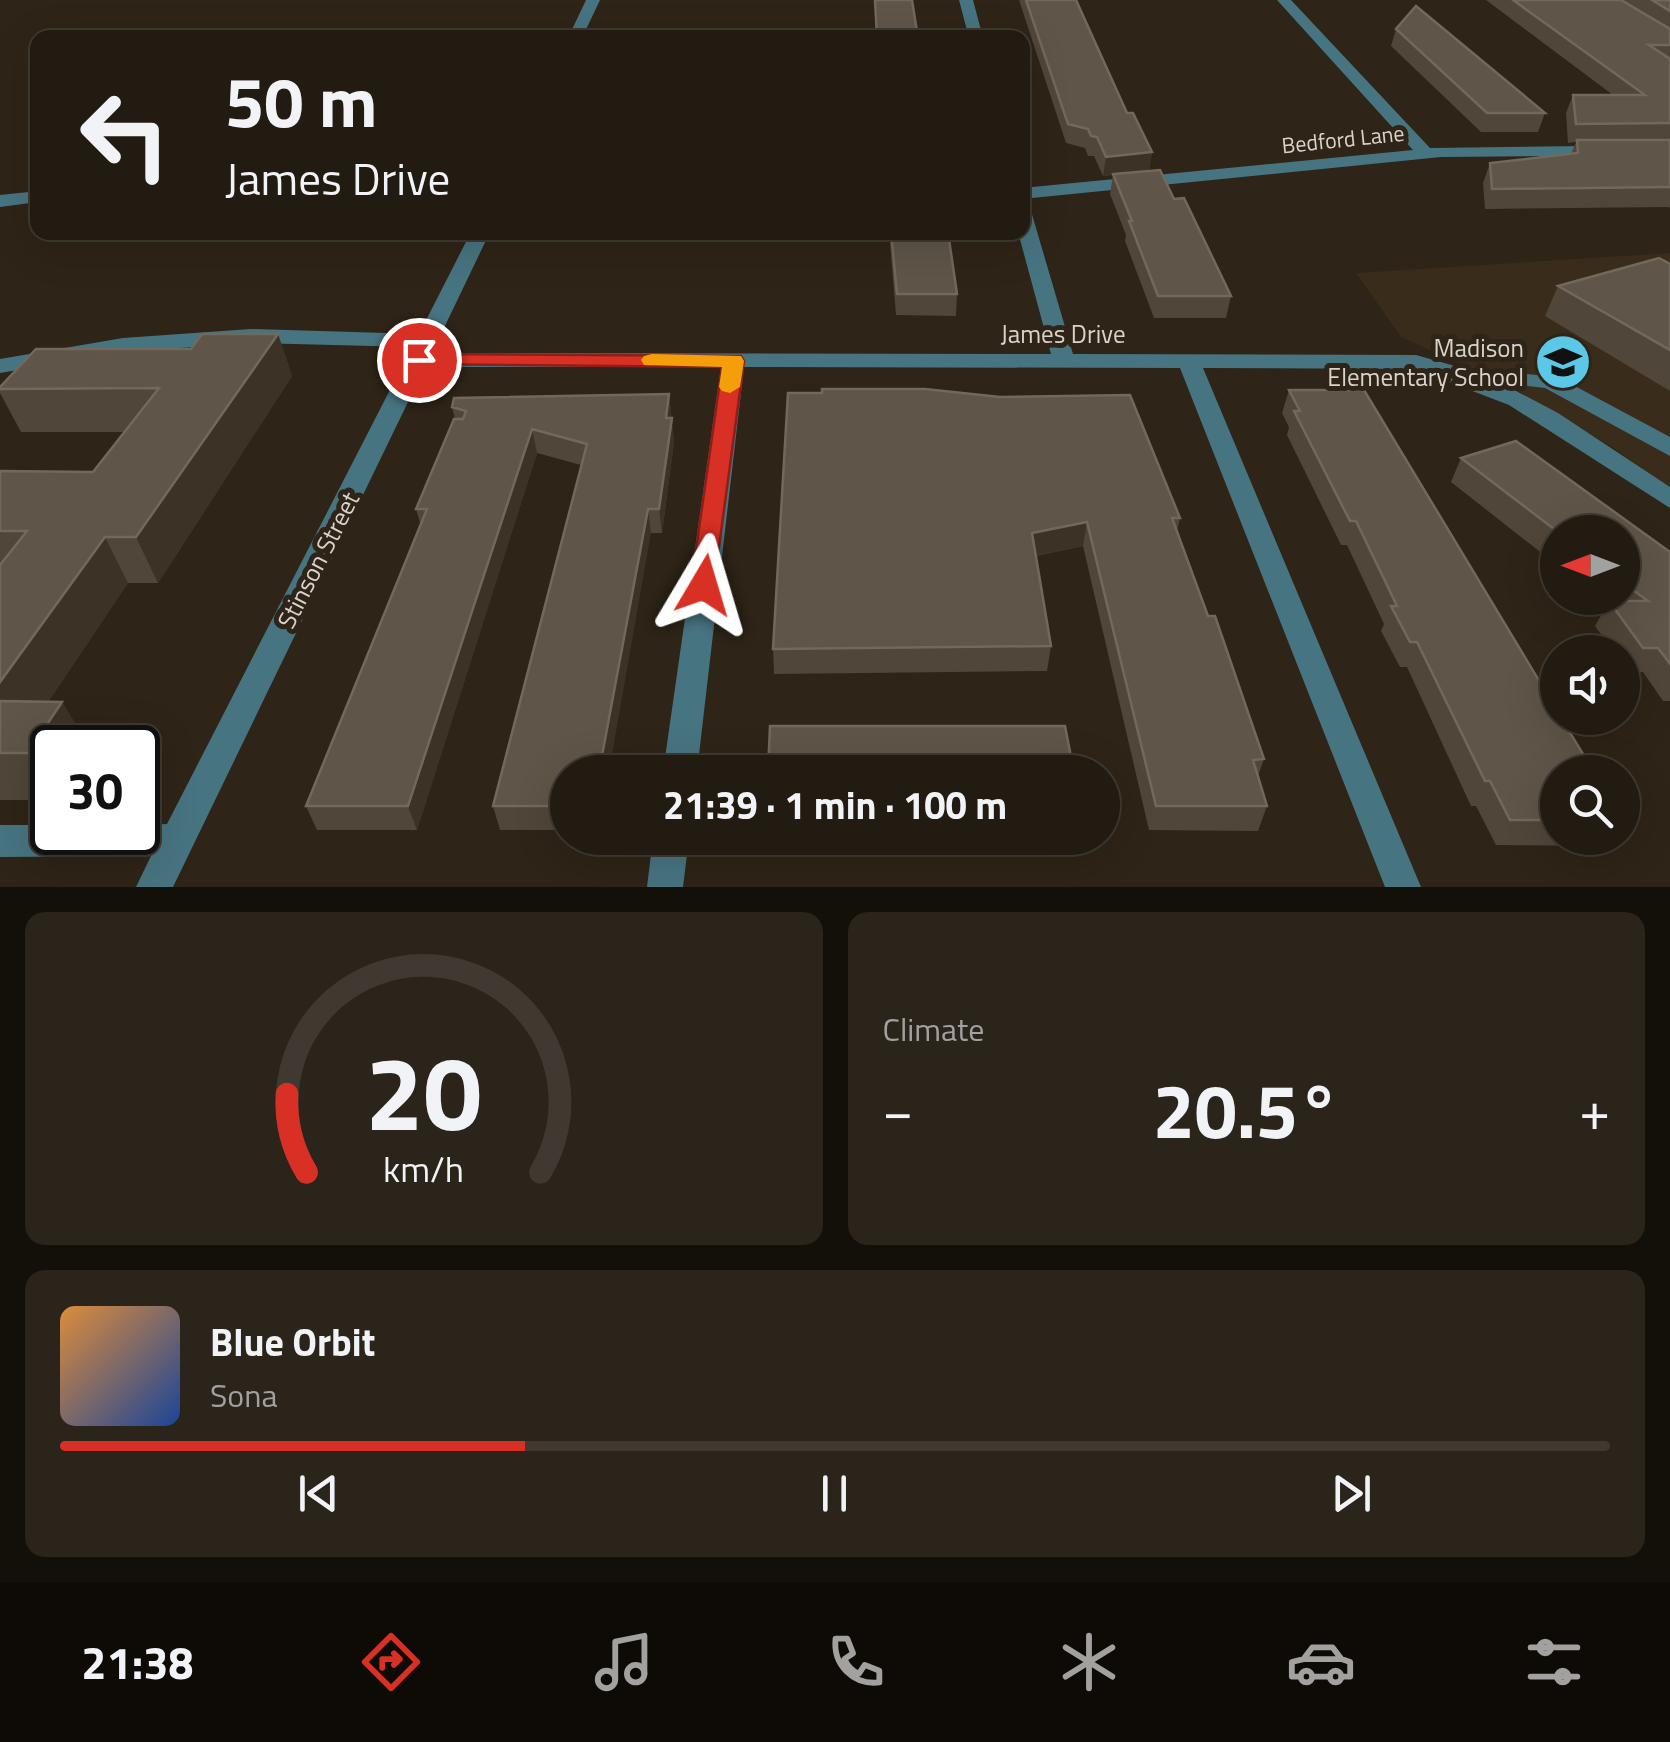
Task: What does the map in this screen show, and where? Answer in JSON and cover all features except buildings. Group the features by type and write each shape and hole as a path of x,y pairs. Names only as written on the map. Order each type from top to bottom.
{"street":[{"path":"579,30 593,0"},
{"path":"966,0 974,30"},
{"path":"1284,0 1425,153"},
{"name":"Bedford Lane","path":"1030,193 1425,153 1670,150"},
{"path":"0,201 30,197"},
{"name":"Stinson Street","path":"154,887 477,240"},
{"path":"1030,240 1064,362"},
{"name":"James Drive","path":"0,366 123,345 251,336 424,350 733,361 1383,360 1456,372 1556,424 1670,499"},
{"path":"682,755 733,361"},
{"path":"1188,361 1403,887"},
{"path":"1456,372 1550,382 1670,448"},
{"path":"0,842 177,840"},
{"path":"665,887 669,855"}],"shaded area":[{"name":"Madison Elementary School","path":"1670,253 1670,488 1612,447 1511,387 1401,337 1356,273"}],"slow traffic":[{"path":"652,360 733,361 730,387"}],"place":[{"name":"Madison Elementary School","path":"1563,362"}],"route":[{"path":"419,360 733,361 704,585"}]}
